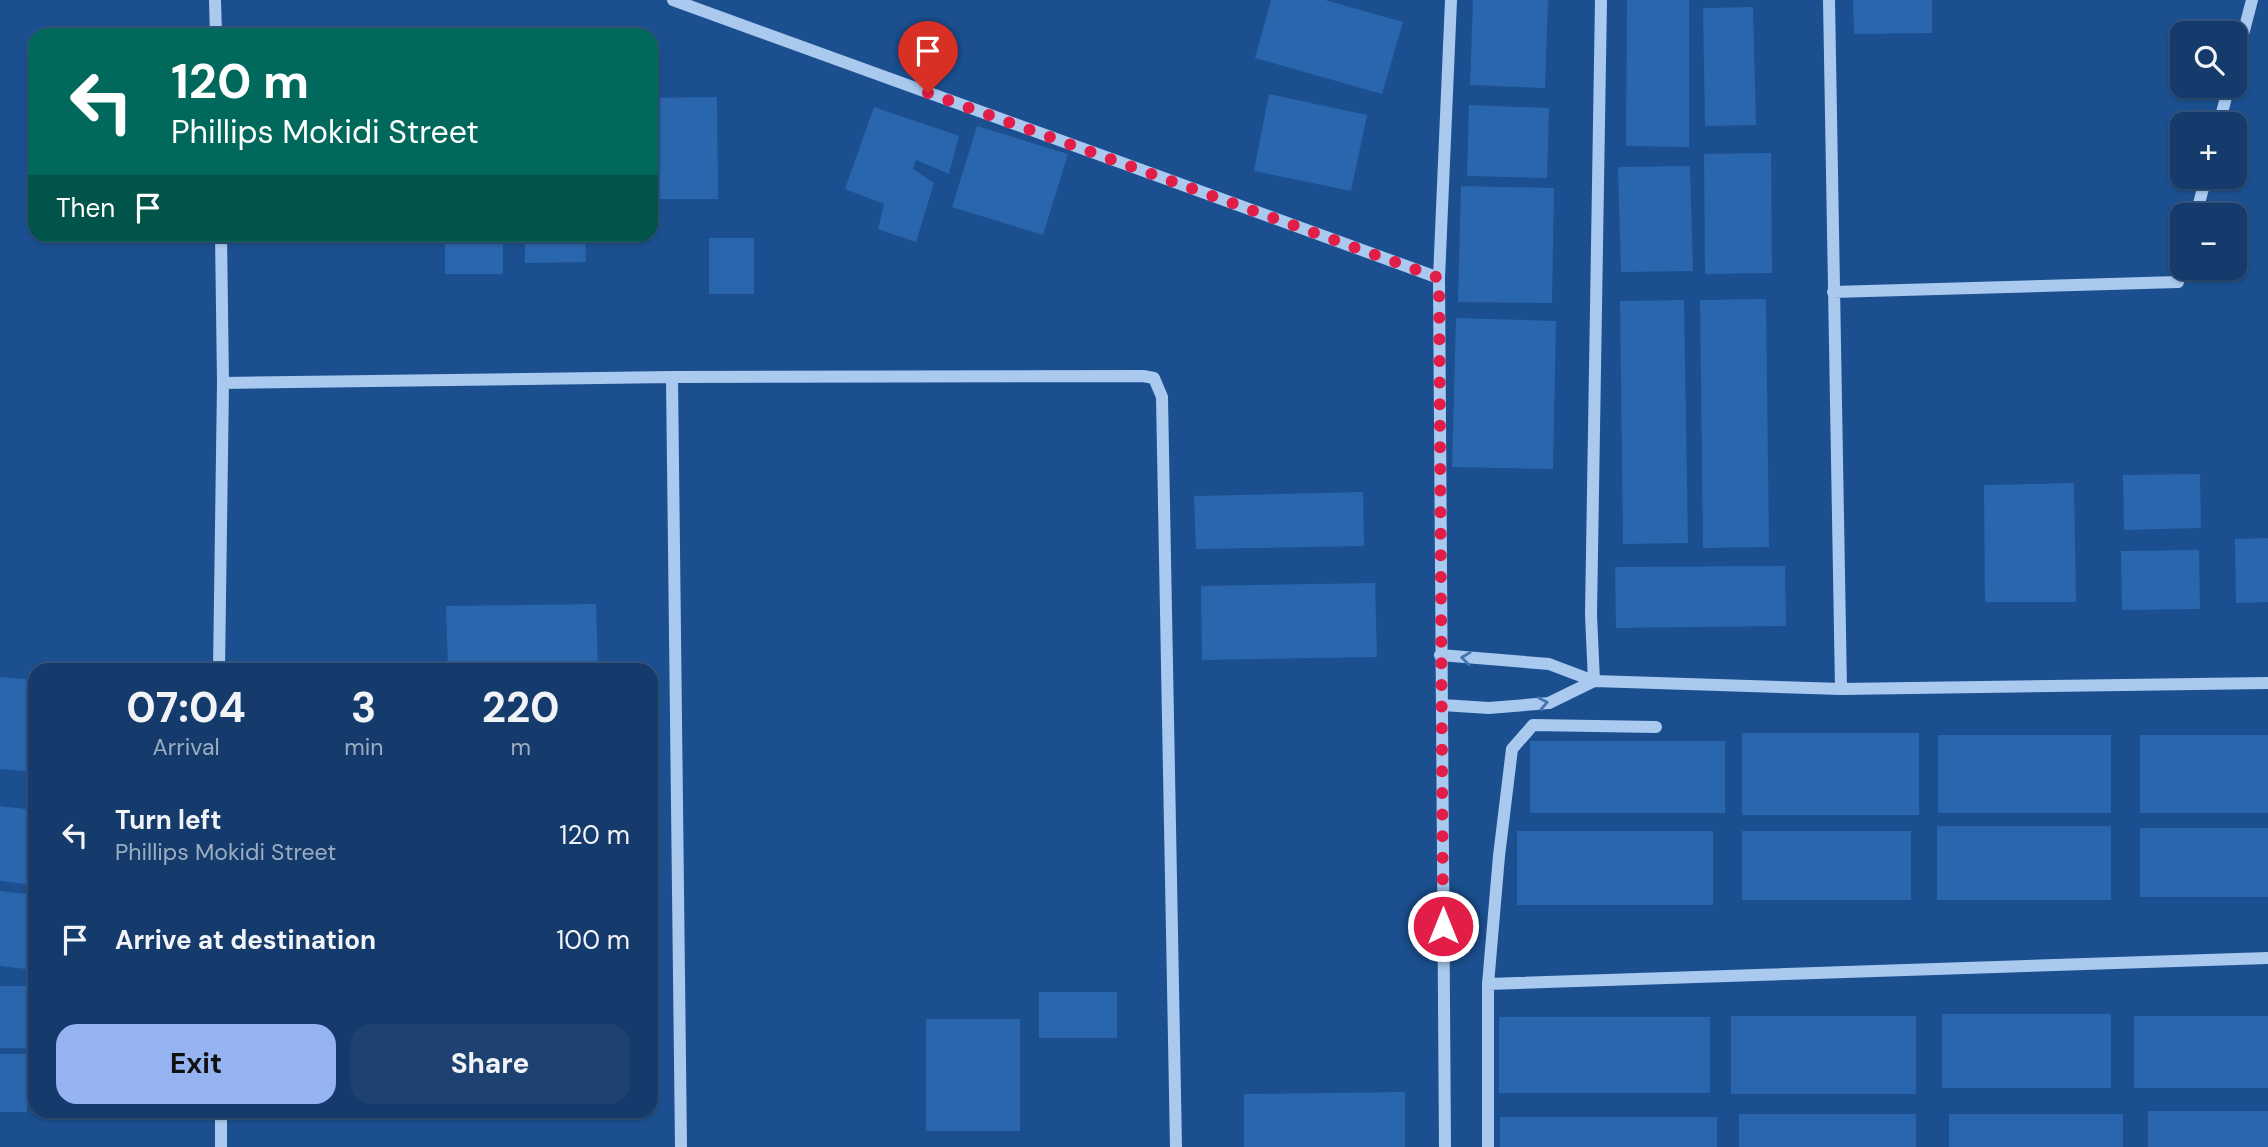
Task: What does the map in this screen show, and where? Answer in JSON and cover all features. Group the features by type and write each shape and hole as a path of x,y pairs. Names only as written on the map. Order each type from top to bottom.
{"street":[{"path":"215,0 216,28"},
{"path":"673,0 1439,278"},
{"path":"1445,1147 1439,278 1451,0"},
{"path":"1594,681 1591,615 1601,0"},
{"path":"1829,0 1841,689"},
{"path":"2247,21 2252,0"},
{"path":"219,663 223,383 220,242"},
{"path":"1833,292 2179,280"},
{"path":"223,383 672,377 1143,376 1154,379 1162,397 1176,1147"},
{"path":"672,377 681,1147"},
{"path":"1440,655 1549,664 1594,681 1841,689 2268,683"},
{"path":"1442,705 1489,708 1549,704 1594,681"},
{"path":"1488,1147 1488,985 1512,748 1533,725 1656,727"},
{"path":"1488,985 2268,958"},
{"path":"221,1118 221,1147"}],"building":[{"path":"1271,0 1325,0 1403,22 1382,94 1255,58"},
{"path":"1473,0 1548,0 1545,88 1470,85"},
{"path":"1627,0 1689,0 1689,147 1626,146"},
{"path":"1853,0 1932,0 1932,33 1854,34"},
{"path":"1753,7 1756,125 1705,126 1703,8"},
{"path":"1269,94 1367,115 1351,191 1254,171"},
{"path":"717,97 718,199 658,199 658,98"},
{"path":"1469,105 1549,108 1547,178 1467,176"},
{"path":"874,107 959,136 949,174 916,160 913,169 934,183 916,242 878,229 884,204 845,189"},
{"path":"977,126 1068,154 1043,235 952,207"},
{"path":"1771,153 1772,273 1705,274 1704,154"},
{"path":"1690,166 1693,271 1621,272 1618,167"},
{"path":"1461,186 1554,188 1552,303 1458,302"},
{"path":"709,238 754,238 754,294 709,294"},
{"path":"445,242 503,242 503,274 445,274"},
{"path":"525,242 585,242 586,262 525,263"},
{"path":"1766,299 1769,547 1703,548 1700,300"},
{"path":"1684,300 1688,543 1623,544 1620,301"},
{"path":"1456,318 1556,321 1553,469 1452,467"},
{"path":"2200,474 2201,528 2124,530 2123,475"},
{"path":"2074,483 2076,602 1985,602 1984,485"},
{"path":"1363,492 1364,546 1196,549 1194,496"},
{"path":"2268,538 2268,602 2236,603 2235,539"},
{"path":"2199,550 2200,609 2122,610 2121,551"},
{"path":"1785,566 1786,626 1616,628 1615,567"},
{"path":"1375,583 1377,657 1202,660 1201,586"},
{"path":"596,604 598,663 448,663 446,606"},
{"path":"0,677 28,679 28,771 0,769"},
{"path":"1742,733 1919,733 1919,815 1742,815"},
{"path":"1938,735 2111,735 2111,813 1938,813"},
{"path":"2140,735 2268,735 2268,813 2140,813"},
{"path":"1530,741 1725,741 1725,813 1530,813"},
{"path":"0,806 28,809 28,884 0,881"},
{"path":"1937,826 2111,826 2111,900 1937,900"},
{"path":"2140,828 2268,828 2268,897 2140,897"},
{"path":"1517,831 1713,831 1713,905 1517,905"},
{"path":"1742,831 1911,831 1911,900 1742,900"},
{"path":"0,891 28,894 28,969 0,966"},
{"path":"0,986 28,986 28,1048 0,1048"},
{"path":"1039,992 1117,992 1117,1038 1039,1038"},
{"path":"1942,1014 2111,1014 2111,1088 1942,1088"},
{"path":"1731,1016 1916,1016 1916,1094 1731,1094"},
{"path":"2134,1016 2268,1016 2268,1088 2134,1088"},
{"path":"1499,1017 1710,1017 1710,1093 1499,1093"},
{"path":"926,1019 1020,1019 1020,1131 926,1131"},
{"path":"0,1054 26,1054 27,1112 0,1112"},
{"path":"1405,1092 1405,1147 1244,1147 1244,1094"},
{"path":"2148,1111 2268,1111 2268,1147 2148,1147"},
{"path":"1739,1114 1916,1114 1916,1147 1739,1147"},
{"path":"1949,1114 2123,1114 2123,1147 1949,1147"},
{"path":"1500,1117 1717,1117 1717,1147 1500,1147"}],"route":[{"path":"928,93 1439,278 1443,926"}]}
